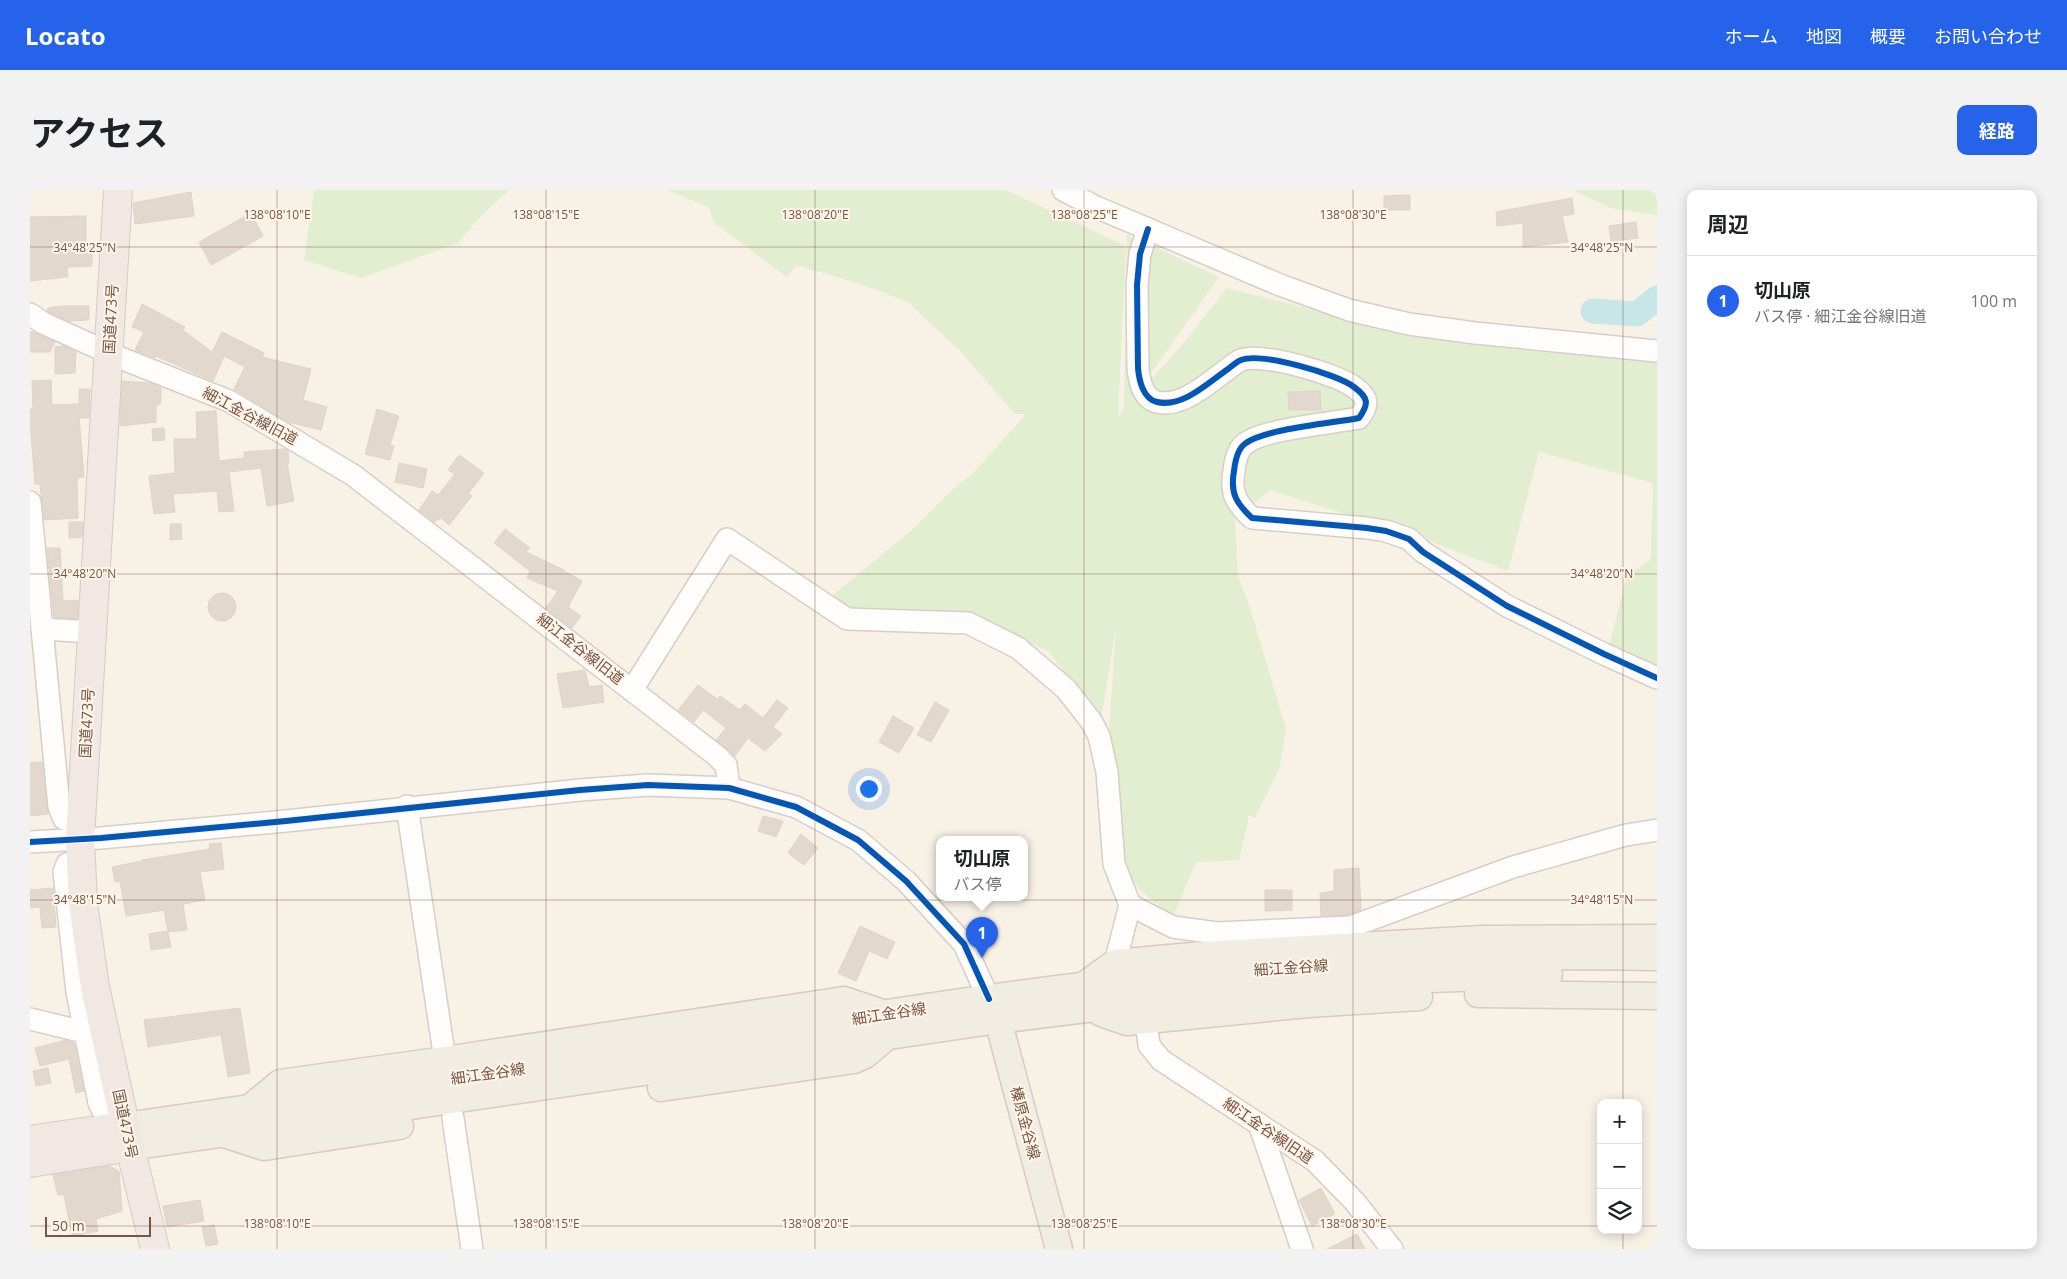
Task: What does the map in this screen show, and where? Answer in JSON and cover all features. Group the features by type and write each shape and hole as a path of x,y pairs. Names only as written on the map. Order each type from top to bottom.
{"highway":[{"name":"国道473号","path":"118,190 93,632 72,829 83,903 86,989 119,1128 155,1249"},
{"path":"30,1140 119,1128"},
{"path":"30,1163 119,1128"}],"main road":[{"path":"1657,938 1500,938 1403,942 1212,954 1115,963 1085,998 1127,1022 1308,1004 1463,994 1657,996"},
{"name":"細江金谷線","path":"119,1128 223,1134 886,1025 1085,998 1220,972 1403,961 1657,957"},
{"name":"細江金谷線","path":"1085,998 1200,995 1370,981 1529,975 1657,975"},
{"path":"223,1134 264,1147 854,1060 865,1055 886,1025 844,1000 280,1083 251,1107"},
{"name":"榛原金谷線","path":"994,1009 1059,1249"},
{"name":"細江金谷線","path":"119,1128 251,1107 547,1066 886,1025"}],"street":[{"path":"1063,190 1096,207 1280,284 1341,308 1366,315 1409,324 1475,333 1657,351"},
{"path":"1148,229 1140,254 1137,285 1138,368 1139,381 1145,393 1156,402 1174,403 1197,391 1241,360 1263,359 1302,366 1348,383 1362,393 1366,401 1366,408 1359,418 1261,435 1244,444 1236,459 1232,492 1242,508 1252,518 1386,530 1409,539 1423,552 1507,606 1657,678"},
{"name":"細江金谷線旧道","path":"30,314 43,323 229,401 353,475 632,690 726,765 729,788"},
{"path":"30,502 59,807 72,829"},
{"path":"632,690 727,540 847,619 968,623 1018,648 1066,689 1091,721 1099,736 1107,772 1114,864 1130,905 1115,963"},
{"path":"42,629 93,632"},
{"path":"30,842 72,829 286,820 408,806 648,785 729,788 796,807 858,840 906,881 964,944 994,1009"},
{"path":"408,806 446,1060"},
{"path":"1130,905 1173,927 1217,933 1350,927 1513,867 1626,835 1657,830"},
{"path":"66,864 64,872 86,989 84,1032 99,1103 119,1128"},
{"path":"30,1019 84,1032"},
{"name":"細江金谷線旧道","path":"1146,1021 1149,1045 1161,1060 1315,1162 1355,1202 1392,1249"},
{"path":"453,1118 472,1249"},
{"path":"1259,1124 1302,1249"}],"green space":[{"path":"314,190 509,190 479,218 458,243 361,278 304,260"},
{"path":"667,190 1005,190 1126,246 1118,416 1124,409 1127,234 1138,243 1153,246 1219,277 1129,404 1183,344 1227,288 1425,338 1534,351 1657,362 1657,670 1609,646 1627,576 1651,559 1653,483 1539,452 1508,571 1435,543 1270,490 1235,519 1238,576 1250,608 1286,729 1280,767 1255,818 1247,815 1248,821 1239,860 1196,862 1173,917 1139,889 1123,866 1117,828 1109,732 1116,627 1101,719 1048,651 977,621 857,613 832,596 913,529 951,491 973,473 1026,414 1015,414 961,352 908,302 858,283 796,265 787,277 714,223 709,207"},
{"path":"1573,190 1657,190 1657,215 1611,208"}],"building":[{"path":"191,192 194,216 135,224 133,203"},
{"path":"1410,195 1410,210 1384,210 1384,196"},
{"path":"1572,198 1574,214 1562,216 1568,242 1523,247 1523,223 1497,226 1496,212"},
{"path":"251,213 263,236 211,265 199,242"},
{"path":"86,216 86,247 92,246 92,266 67,267 68,277 30,281 30,217"},
{"path":"1636,222 1638,238 1611,241 1609,226"},
{"path":"142,304 185,327 183,330 212,352 222,332 264,353 262,357 311,369 303,400 327,407 321,430 288,422 234,389 245,367 224,356 213,381 156,356 155,358 135,350 144,332 132,327"},
{"path":"89,306 89,320 69,321 47,311 48,308"},
{"path":"30,332 55,342 50,352 30,352"},
{"path":"64,346 76,352 75,373 55,374 55,347"},
{"path":"51,380 52,405 79,404 79,389 90,389 89,418 79,418 84,477 77,478 78,518 44,520 40,484 35,484 30,421 30,409 33,409 32,381"},
{"path":"122,381 151,383 161,388 161,403 156,406 156,422 120,426"},
{"path":"1320,391 1321,410 1289,410 1288,392"},
{"path":"377,409 399,416 390,445 394,446 390,460 365,454"},
{"path":"216,411 219,461 244,458 244,452 285,449 288,451 289,463 287,463 294,501 267,506 261,468 229,472 234,511 219,512 217,491 173,494 175,512 154,514 149,476 175,473 174,439 197,439 196,412"},
{"path":"164,428 165,440 153,441 152,429"},
{"path":"459,455 484,473 468,494 472,496 449,525 441,518 434,522 419,510 432,491 438,495 455,474 448,470"},
{"path":"399,463 427,469 423,488 395,482"},
{"path":"69,522 83,522 82,537 69,538"},
{"path":"170,524 181,524 182,539 170,540"},
{"path":"505,529 530,548 526,552 582,581 568,607 581,616 572,628 546,608 558,591 527,578 530,571 494,543"},
{"path":"47,548 60,548 63,601 78,600 77,619 54,617"},
{"path":"222,593 232,597 236,607 232,617 222,621 212,617 208,607 212,597"},
{"path":"585,670 589,687 602,685 604,702 563,708 557,674"},
{"path":"698,685 717,699 720,696 740,710 745,704 763,718 777,700 788,708 773,727 782,734 765,751 748,738 735,756 716,740 726,728 703,710 694,722 678,710"},
{"path":"935,702 949,710 931,742 917,735"},
{"path":"893,716 914,728 899,753 879,742"},
{"path":"42,762 48,814 30,816 30,763"},
{"path":"763,816 783,821 776,837 758,831"},
{"path":"801,834 818,848 804,865 788,853"},
{"path":"221,843 224,869 200,872 205,900 183,904 187,930 168,932 171,947 151,950 149,934 168,931 164,910 126,916 120,881 115,882 112,867 210,849 209,844"},
{"path":"1359,868 1361,910 1348,915 1321,916 1320,893 1334,891 1334,870"},
{"path":"53,888 56,927 42,928 40,907 30,908 30,890"},
{"path":"1265,890 1292,890 1292,910 1265,911"},
{"path":"860,926 895,942 887,959 869,951 856,981 838,973"},
{"path":"240,1008 250,1073 228,1077 221,1035 148,1047 144,1020"},
{"path":"66,1040 74,1043 84,1091 76,1093 69,1059 40,1066 35,1048"},
{"path":"48,1068 51,1083 36,1086 33,1071"},
{"path":"109,1166 119,1171 122,1211 96,1219 98,1231 72,1236 64,1195 58,1195 53,1175"},
{"path":"1321,1188 1335,1214 1312,1226 1299,1200"},
{"path":"200,1200 204,1221 167,1227 163,1206"},
{"path":"214,1225 218,1244 206,1246 202,1227"},
{"path":"1357,1234 1365,1249 1327,1249"}],"waterway":[{"path":"1593,311 1637,314 1657,298"}],"cycle path":[{"path":"1148,229 1140,254 1137,285 1138,368 1141,383 1148,397 1157,402 1167,403 1186,398 1237,362 1251,358 1281,362 1332,376 1354,387 1365,398 1365,409 1359,418 1283,430 1255,438 1243,445 1236,460 1233,486 1238,502 1252,518 1367,528 1386,531 1409,539 1423,552 1507,606 1657,678"},
{"path":"30,842 101,838 286,821 580,790 648,785 729,788 796,807 858,840 906,881 964,944 989,999"}],"place":[{"name":"切山原","path":"982,958"}]}
